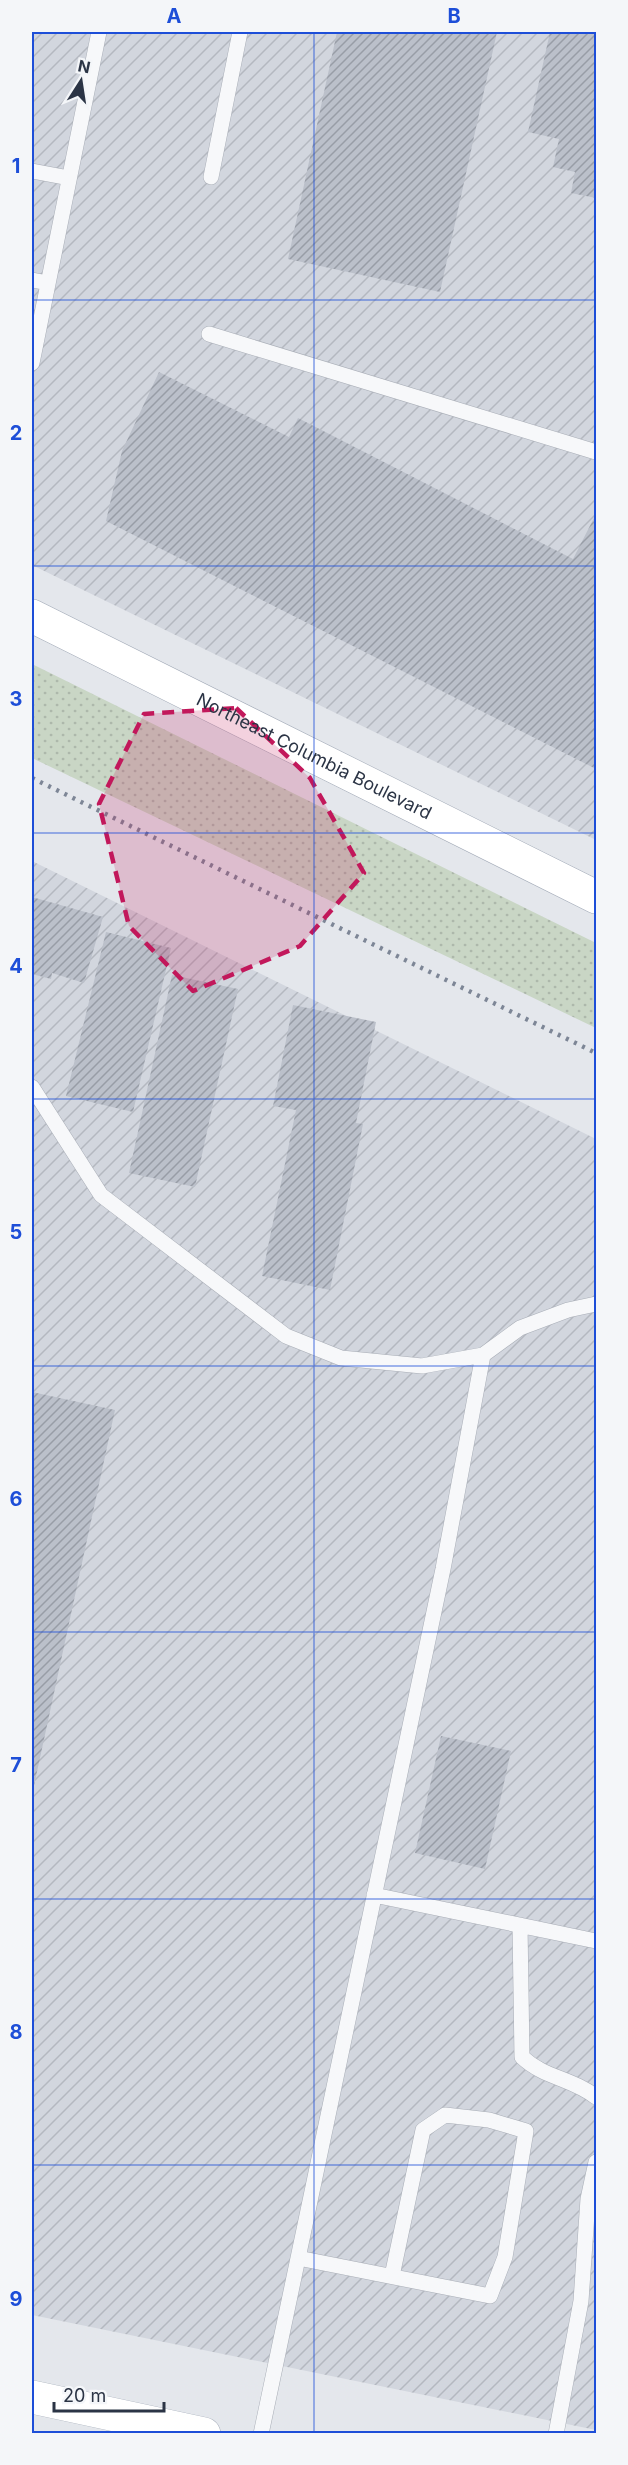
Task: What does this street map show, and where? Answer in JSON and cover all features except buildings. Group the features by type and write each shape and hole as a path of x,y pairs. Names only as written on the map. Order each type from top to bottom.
{"main road":[{"name":"Northeast Columbia Boulevard","path":"32,616 597,897"},
{"path":"32,2397 204,2433"}],"lane":[{"path":"32,363 99,32"},
{"path":"211,177 240,32"},
{"path":"32,171 69,178"},
{"path":"32,280 48,283"},
{"path":"210,334 597,452"},
{"path":"32,1087 102,1195 286,1336 341,1358 422,1366 483,1356 520,1328 568,1310 597,1304"},
{"path":"261,2433 442,1569 483,1356"},
{"path":"374,1895 597,1941"},
{"path":"520,1925 522,2057 533,2068 581,2085 597,2097"},
{"path":"298,2258 392,2277 490,2296 505,2257 526,2131 489,2120 445,2115 423,2130 392,2277"},
{"path":"556,2433 581,2301 588,2199 597,2162"}],"highlighted area":[{"path":"236,708 310,778 364,873 300,946 193,991 129,926 99,804 144,714"}],"shaded area":[{"path":"32,32 596,32 596,840 32,565"},
{"path":"32,861 596,1139 596,2430 32,2315"}],"green space":[{"path":"32,664 596,943 596,1028 32,758"}],"railway":[{"path":"32,778 596,1053"}]}
